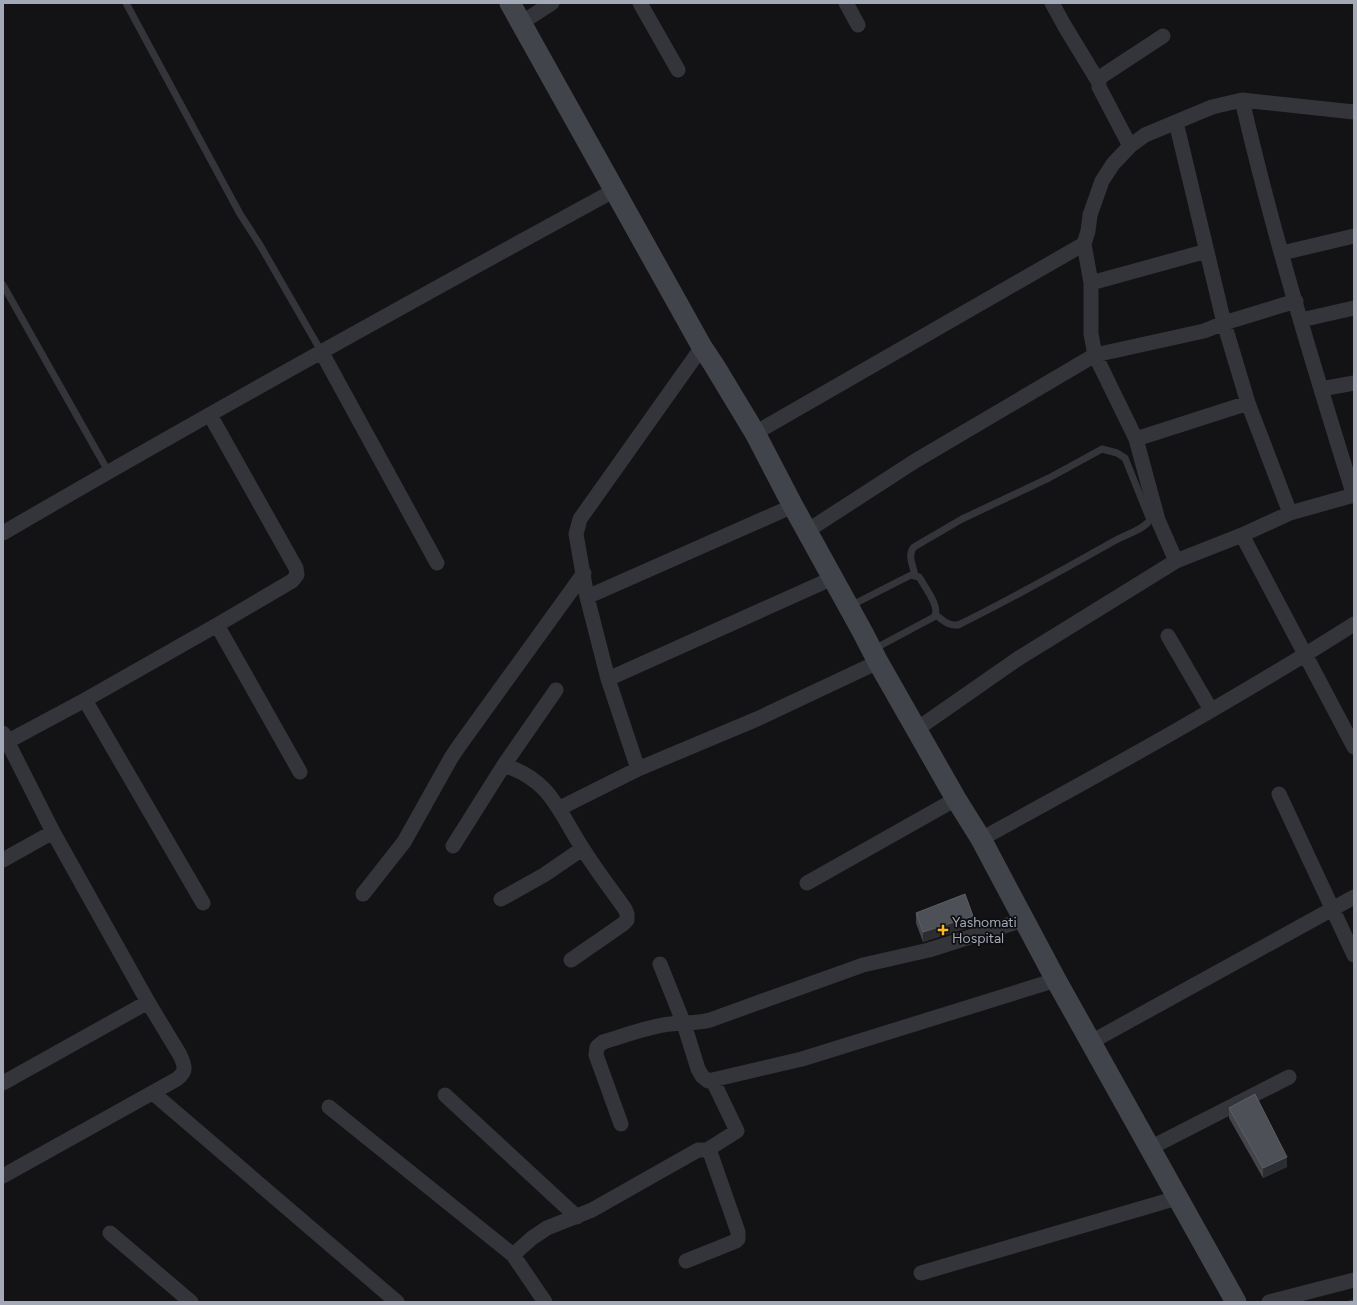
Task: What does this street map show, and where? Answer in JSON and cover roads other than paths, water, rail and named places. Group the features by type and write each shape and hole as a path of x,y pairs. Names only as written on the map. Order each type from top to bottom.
{"main road":[{"path":"510,3 702,347 755,433 875,656 956,800 981,838 1056,980 1236,1302"}],"street":[{"path":"521,23 552,3"},
{"path":"640,3 678,70"},
{"path":"846,3 858,25"},
{"path":"1052,3 1070,36 1098,81 1099,88 1130,146"},
{"path":"1098,81 1099,78 1163,36"},
{"path":"1176,561 1158,520 1136,439 1095,355 1091,334 1091,283 1084,244 1088,231 1090,215 1102,181 1113,164 1130,146 1145,135 1212,107 1242,100 1354,112"},
{"path":"917,729 1019,658 1176,561 1242,535 1290,513 1354,496 1350,466 1321,388 1259,172 1242,100"},
{"path":"1176,122 1224,323 1248,403 1290,513"},
{"path":"3,533 108,471 210,415 321,351 615,190"},
{"path":"1282,253 1354,236"},
{"path":"755,433 1084,244"},
{"path":"1091,283 1207,251"},
{"path":"807,531 916,461 1095,355 1204,331 1224,323 1296,301"},
{"path":"1301,320 1354,308"},
{"path":"638,769 608,679 587,597 576,534 580,519 702,347"},
{"path":"321,351 437,563"},
{"path":"1321,388 1354,383"},
{"path":"1136,439 1248,403"},
{"path":"3,1176 177,1079 183,1074 184,1062 148,1002 53,832 4,740 85,700 292,581 297,575 297,572 210,415"},
{"path":"587,597 793,506"},
{"path":"1242,535 1354,747"},
{"path":"362,894 404,842 459,746 584,573"},
{"path":"608,679 833,578"},
{"path":"981,838 1101,773 1212,710 1306,655 1354,624"},
{"path":"217,625 300,772"},
{"path":"1168,636 1212,710"},
{"path":"560,808 638,769 756,719 875,656"},
{"path":"453,846 504,765 556,690"},
{"path":"85,700 203,903"},
{"path":"504,765 520,771 535,780 560,808 582,848 625,909 628,917 623,924 571,960"},
{"path":"1278,794 1354,955"},
{"path":"807,883 956,800"},
{"path":"3,860 53,832"},
{"path":"501,899 544,876 582,848"},
{"path":"1092,1042 1354,897"},
{"path":"621,1124 596,1055 597,1047 603,1042 663,1025 694,1024 710,1020 863,965 929,950 1024,920"},
{"path":"660,964 684,1024 698,1069 704,1079 708,1081 802,1059 1056,980"},
{"path":"3,1083 148,1002"},
{"path":"1150,1148 1289,1078"},
{"path":"513,1256 547,1228 592,1210 698,1150 706,1150 737,1131 713,1081"},
{"path":"152,1093 391,1300"},
{"path":"445,1095 577,1217"},
{"path":"329,1107 513,1256 545,1302"},
{"path":"686,1261 736,1242 738,1239 736,1224 710,1152 706,1150"},
{"path":"920,1273 1177,1198"},
{"path":"110,1232 191,1302"},
{"path":"1269,1302 1354,1280"}],"lane":[{"path":"126,3 240,214 260,245 321,351"},
{"path":"3,285 108,471"},
{"path":"875,656 934,618 936,615 936,607 921,580 915,575 910,556 911,550 914,547 962,519 1050,478 1102,450 1117,453 1125,458 1150,520 1147,525 1118,538 993,608 958,625 953,626 948,624 936,615"},
{"path":"849,607 906,577 915,575"}],"waterway":[{"path":"1350,1302 1354,1301"}],"place":[{"name":"Yashomati Hospital","path":"943,930"}]}
